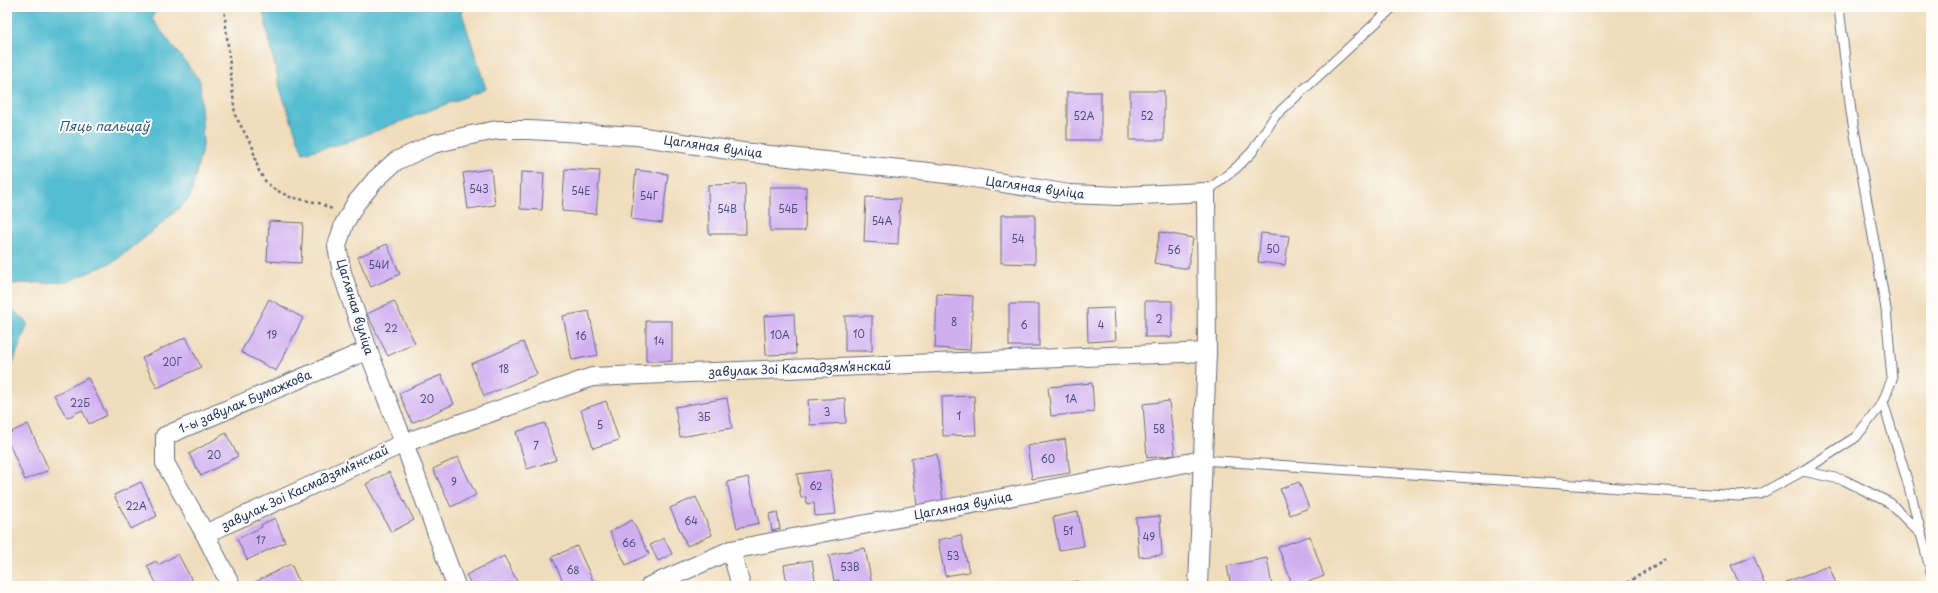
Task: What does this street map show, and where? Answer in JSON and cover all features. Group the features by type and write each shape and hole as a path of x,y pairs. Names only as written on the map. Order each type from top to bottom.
{"street":[{"name":"Цагляная вуліца","path":"404,442 368,350 342,273 337,246 348,217 356,203 376,179 396,161 434,144 498,130 529,130 637,136 742,152 956,175 1069,194 1120,196 1206,192"},
{"path":"1198,586 1207,352 1206,192"},
{"name":"1-ы завулак Бумажкова","path":"231,586 205,534 165,463 165,436 368,350"},
{"name":"завулак Зоі Касмадзямʼянскай","path":"205,534 404,442 592,378 1207,352"},
{"name":"завулак Зоі Касмадзямʼянскай","path":"404,442 456,586"},
{"name":"Цагляная вуліца","path":"650,586 731,550 1202,460"},
{"path":"731,550 741,586"}],"lane":[{"path":"1206,192 1236,168 1252,152 1275,116 1392,7"},
{"path":"1202,460 1739,496 1760,494 1803,471 1856,437 1883,402 1892,379 1886,309 1851,112 1839,7"},
{"path":"1883,402 1908,483 1931,572"},
{"path":"1803,471 1844,480 1890,503 1922,534"}],"path":[{"path":"224,7 235,116 254,148 255,159 259,171 266,182 274,189 290,197 319,203 348,217"},
{"path":"1622,586 1665,559"}],"water":[{"name":"Пяць пальцаў","path":"7,7 157,7 152,19 200,81 203,145 190,198 158,227 115,261 67,282 7,284"},
{"path":"262,7 460,7 486,89 344,143 303,153 281,92"},
{"path":"7,305 28,323 7,378"}],"building":[{"path":"1130,91 1164,91 1164,140 1130,140"},
{"path":"1067,92 1101,92 1101,140 1067,140"},
{"path":"491,169 495,205 468,209 463,173"},
{"path":"565,169 600,171 596,214 562,211"},
{"path":"636,170 668,174 662,223 631,219"},
{"path":"521,172 544,173 542,210 520,209"},
{"path":"745,184 746,234 709,234 708,185"},
{"path":"770,187 806,187 805,231 770,231"},
{"path":"866,197 900,199 898,244 864,242"},
{"path":"1001,215 1035,215 1035,264 1001,263"},
{"path":"269,221 303,223 301,263 267,261"},
{"path":"1160,232 1193,238 1188,269 1154,263"},
{"path":"1261,233 1289,236 1285,265 1258,262"},
{"path":"387,244 400,274 371,287 358,257"},
{"path":"937,294 973,296 970,350 935,348"},
{"path":"269,299 303,318 276,371 241,352"},
{"path":"394,301 415,343 388,356 367,314"},
{"path":"1145,301 1172,301 1172,337 1145,337"},
{"path":"1009,304 1039,304 1039,346 1009,346"},
{"path":"1114,308 1116,340 1088,342 1087,309"},
{"path":"589,311 598,355 572,360 563,316"},
{"path":"794,314 796,354 766,355 764,316"},
{"path":"845,316 872,316 872,351 845,351"},
{"path":"646,321 672,321 672,361 646,361"},
{"path":"186,337 201,367 157,388 142,358"},
{"path":"523,342 537,374 484,396 471,364"},
{"path":"441,375 454,404 412,423 399,393"},
{"path":"88,378 107,415 89,424 82,410 67,418 54,395"},
{"path":"1092,383 1094,412 1051,416 1048,387"},
{"path":"974,396 976,435 943,436 942,397"},
{"path":"727,398 732,428 680,437 675,407"},
{"path":"845,398 846,423 810,425 808,400"},
{"path":"606,401 619,440 593,448 581,410"},
{"path":"1169,401 1175,455 1147,458 1143,404"},
{"path":"545,423 556,460 527,469 516,432"},
{"path":"28,424 49,470 25,480 7,439 7,434"},
{"path":"226,433 238,456 201,476 189,454"},
{"path":"1065,439 1070,473 1032,479 1027,446"},
{"path":"937,454 943,501 917,505 911,458"},
{"path":"458,457 476,495 451,507 433,469"},
{"path":"830,470 836,514 815,516 814,503 807,504 806,497 801,498 797,474"},
{"path":"389,472 414,520 391,532 366,484"},
{"path":"748,477 759,523 737,528 727,482"},
{"path":"141,482 157,516 131,529 114,495"},
{"path":"1299,482 1309,508 1290,515 1280,489"},
{"path":"696,497 712,535 687,546 670,508"},
{"path":"777,512 780,529 772,531 769,514"},
{"path":"1078,512 1084,546 1059,550 1053,517"},
{"path":"1160,516 1162,555 1139,557 1136,518"},
{"path":"275,518 285,542 247,560 237,539 262,527 261,525"},
{"path":"632,520 649,554 626,565 610,532"},
{"path":"961,535 969,572 945,576 938,540"},
{"path":"1310,536 1324,576 1297,586 1293,586 1278,547"},
{"path":"664,538 672,554 658,561 650,545"},
{"path":"577,546 594,583 589,586 565,586 552,557"},
{"path":"865,548 872,585 840,586 839,580 834,581 829,555"},
{"path":"178,554 195,586 169,586 167,583 158,586 147,566 156,561 158,565"},
{"path":"504,556 517,581 508,586 472,586 466,575"},
{"path":"1754,556 1765,586 1740,586 1731,565"},
{"path":"1267,558 1272,586 1231,586 1227,566"},
{"path":"812,560 816,586 787,586 784,565"},
{"path":"291,564 301,586 252,586 251,584"},
{"path":"1829,566 1837,586 1787,586 1786,582"},
{"path":"1078,581 1079,586 1052,586 1052,585"}]}
